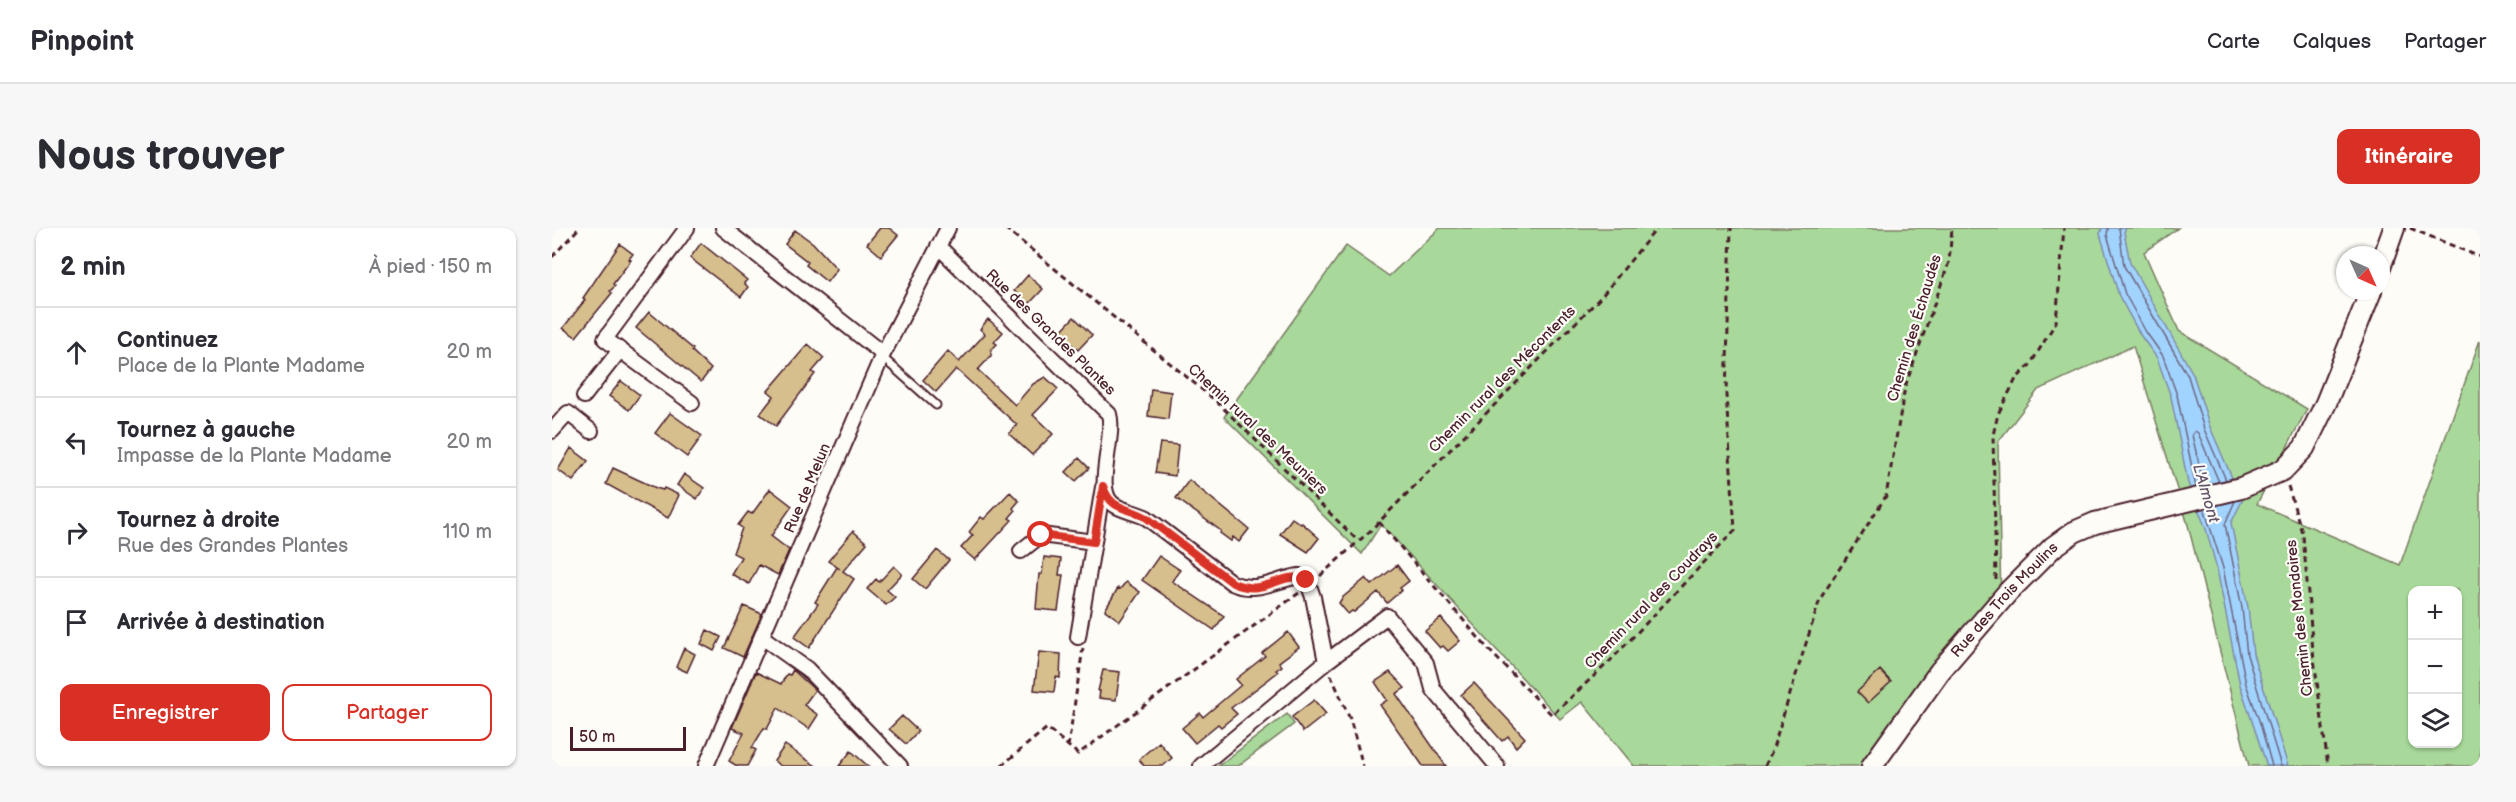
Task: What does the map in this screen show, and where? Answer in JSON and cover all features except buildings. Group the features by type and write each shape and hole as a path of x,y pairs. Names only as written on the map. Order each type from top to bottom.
{"street":[{"path":"687,228 605,339 692,403"},
{"path":"723,228 883,356"},
{"name":"Rue de Melun","path":"706,766 845,438 883,356 948,228"},
{"path":"2388,246 2394,228"},
{"name":"Rue des Grandes Plantes","path":"938,246 1109,414 1112,423 1103,486"},
{"path":"2283,470 2304,448 2326,403 2367,300"},
{"path":"584,396 620,350"},
{"path":"552,431 568,413 591,431"},
{"name":"Rue des Trois Moulins","path":"1872,766 1940,671 2007,592 2053,547 2073,532 2095,523 2241,488 2283,470"},
{"path":"1078,637 1103,486"},
{"path":"1103,486 1113,504 1136,511 1147,518 1233,583 1244,588 1259,589 1299,576 1306,580 1310,585 1326,662"},
{"path":"1021,551 1041,535 1094,542"},
{"path":"1201,766 1326,662 1388,616 1426,663 1432,689 1497,766"},
{"path":"762,637 807,669 900,766"}],"lane":[{"path":"883,356 936,405"}],"path":[{"path":"552,257 579,228"},
{"name":"Chemin rural des Meuniers","path":"1005,228 1216,401 1358,541"},
{"name":"Chemin rural des Mécontents","path":"1358,541 1600,297 1657,228"},
{"name":"Chemin rural des Coudrays","path":"1378,522 1489,650 1552,715 1610,661 1735,530 1726,395 1731,228"},
{"name":"Chemin des Échaudés","path":"1765,766 1772,751 1820,599 1886,496 1905,387 1949,262 1952,228"},
{"path":"2007,592 1995,579 1994,435 1998,414 2016,379 2030,365 2056,322 2064,228"},
{"path":"2410,228 2480,257"},
{"name":"Chemin des Mondoires","path":"2283,470 2303,536 2313,651 2328,766"},
{"path":"1001,766 1047,728 1078,754 1310,585 1358,541"},
{"path":"1068,747 1085,638 1078,637"},
{"path":"1326,662 1350,719 1364,766"}],"green space":[{"path":"1440,228 2178,228 2144,252 2179,331 2307,409 2257,504 2400,565 2480,340 2480,766 2249,766 2188,525 2133,346 2038,390 1998,442 2001,608 1873,766 1634,766 1582,702 1560,719 1381,524 1362,554 1224,417 1346,246 1389,276"},
{"path":"1287,714 1294,724 1238,766 1218,766"}],"water":[{"name":"L'Almont","path":"2102,228 2126,228 2124,232 2130,263 2193,374 2210,427 2242,501 2231,523 2248,607 2253,654 2288,766 2267,766 2240,685 2217,569 2206,529 2188,483 2171,397 2157,358 2141,336 2119,296 2100,234"}],"route":[{"path":"1041,535 1094,542 1103,486 1113,504 1136,511 1147,518 1233,583 1244,588 1259,589 1299,576 1306,580"}]}
